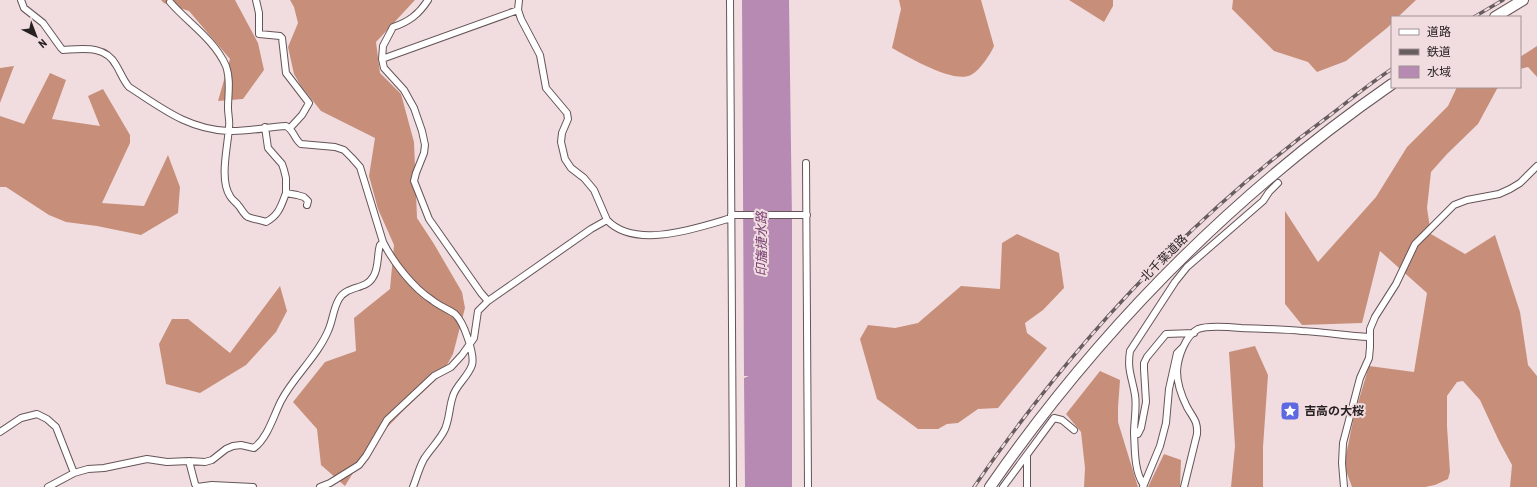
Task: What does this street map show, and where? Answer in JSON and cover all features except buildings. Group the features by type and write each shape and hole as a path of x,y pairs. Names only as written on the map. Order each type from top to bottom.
{"highway":[{"path":"1497,16 1523,0"},
{"name":"北千葉道路","path":"990,487 1040,418 1073,377 1120,323 1178,262 1249,195 1330,129 1391,85"}],"street":[{"path":"21,0 24,8 43,23 63,50 91,49 102,51 113,61 129,87 167,112 194,126 229,131 286,126 290,128 298,142 301,144 335,147 344,150 360,167 383,242 388,252 419,290 456,315 465,329 473,360 472,366 453,396 450,417 440,439 419,468 413,487"},
{"path":"256,0 259,13 259,34 280,36 282,38 286,73 309,103 302,115 290,128"},
{"path":"428,0 412,19 407,23 393,28 383,46 382,59 384,68 404,90 414,108 422,131 424,153 414,180 429,219 488,301"},
{"path":"519,0 518,10 521,19 540,55 546,88 567,113 568,119 562,133 561,142 565,159 571,168 584,178 594,190 607,220 612,225 631,233 658,235 694,229 739,215 807,215"},
{"path":"730,0 733,487"},
{"path":"170,2 204,36 218,53 226,67 230,86 229,131 225,167 227,191 230,197 238,204 247,216 266,222 279,211 286,193 286,178 282,164 268,148 265,127"},
{"path":"382,59 518,10"},
{"path":"806,163 808,487"},
{"path":"1344,487 1342,463 1343,443 1360,378 1369,358 1370,330 1373,321 1396,284 1415,244 1454,205 1466,200 1499,194 1510,189 1520,183 1537,166"},
{"path":"1143,485 1137,468 1134,433 1136,401 1129,371 1128,362 1130,351 1175,282 1187,267 1263,202 1269,192 1278,183"},
{"path":"286,193 304,197 308,201 307,205"},
{"path":"320,487 330,483 358,465 366,456 387,420 434,376 452,367 470,346 474,338 478,311 488,301 591,229 607,220"},
{"path":"48,487 74,473 88,469 104,468 147,459 167,462 205,462 212,460 226,449 233,446 241,445 254,448 264,437 288,389 322,343 329,330 334,308 340,298 347,290 362,285 373,278 380,245 383,242"},
{"path":"1184,487 1197,434 1197,425 1183,398 1177,371 1187,339 1194,333 1199,329 1231,327 1303,331 1369,337"},
{"path":"1134,433 1138,434 1145,413 1146,402 1144,369 1147,357 1166,334 1194,333"},
{"path":"1143,485 1160,446 1166,423 1170,389 1177,352 1184,346"},
{"path":"0,432 21,418 37,414 47,419 56,427 74,473"},
{"path":"1003,487 1054,418 1062,420 1074,430"},
{"path":"1026,487 1027,454"},
{"path":"189,461 197,487 212,485 253,487"}],"shaded area":[{"path":"161,0 235,0 258,43 264,70 243,99 218,101 230,59 189,11 164,3"},
{"path":"290,0 415,0 376,42 380,73 401,94 414,142 417,218 462,292 465,308 453,354 442,374 370,445 345,486 321,465 317,429 293,402 325,362 356,351 354,318 390,289 394,245 378,209 369,176 375,138 321,111 301,86 294,74 288,47 298,23 294,7"},
{"path":"899,0 981,0 994,46 992,50 978,70 971,75 963,77 943,73 892,48 901,9"},
{"path":"1069,0 1113,0 1113,6 1104,22"},
{"path":"1233,0 1416,0 1399,16 1391,16 1391,24 1387,28 1346,61 1317,72 1308,62 1274,51 1232,9"},
{"path":"1537,46 1537,77 1528,67 1521,69 1521,56"},
{"path":"14,66 0,103 0,68"},
{"path":"50,73 66,80 52,119 100,126 88,96 103,89 130,135 130,143 102,203 144,206 168,155 180,187 178,213 141,235 97,226 66,222 49,215 6,187 0,187 0,116 24,124"},
{"path":"1457,88 1497,88 1478,124 1431,172 1427,208 1431,234 1465,254 1495,235 1520,312 1528,365 1537,376 1537,487 1510,487 1512,465 1480,400 1463,381 1457,382 1447,396 1450,472 1448,479 1435,485 1425,487 1352,487 1344,465 1354,416 1369,366 1414,372 1427,293 1380,251 1362,323 1302,325 1285,304 1285,211 1318,262 1376,197 1407,147 1448,106"},
{"path":"1017,234 1059,253 1064,288 1043,310 1025,323 1027,333 1047,348 998,408 978,409 958,423 947,424 938,429 918,429 877,399 860,339 868,325 895,328 918,323 961,286 1000,289 1002,243"},
{"path":"280,286 287,311 276,332 246,365 200,393 166,384 159,344 172,319 188,319 230,353"},
{"path":"1255,346 1268,375 1263,447 1263,487 1231,487 1235,446 1229,352"},
{"path":"1100,371 1120,380 1118,422 1138,487 1084,487 1085,468 1081,432 1066,414"},
{"path":"1164,454 1181,460 1180,487 1148,487"}],"water":[{"name":"印旛捷水路","path":"742,0 789,0 792,221 792,487 745,487 744,378 749,376 744,376"}],"railway":[{"path":"1476,16 1503,0"},
{"path":"974,487 1011,434 1051,383 1092,334 1136,286 1181,241 1278,155 1391,70"}],"place":[{"name":"吉高の大桜","path":"1290,411"}]}
